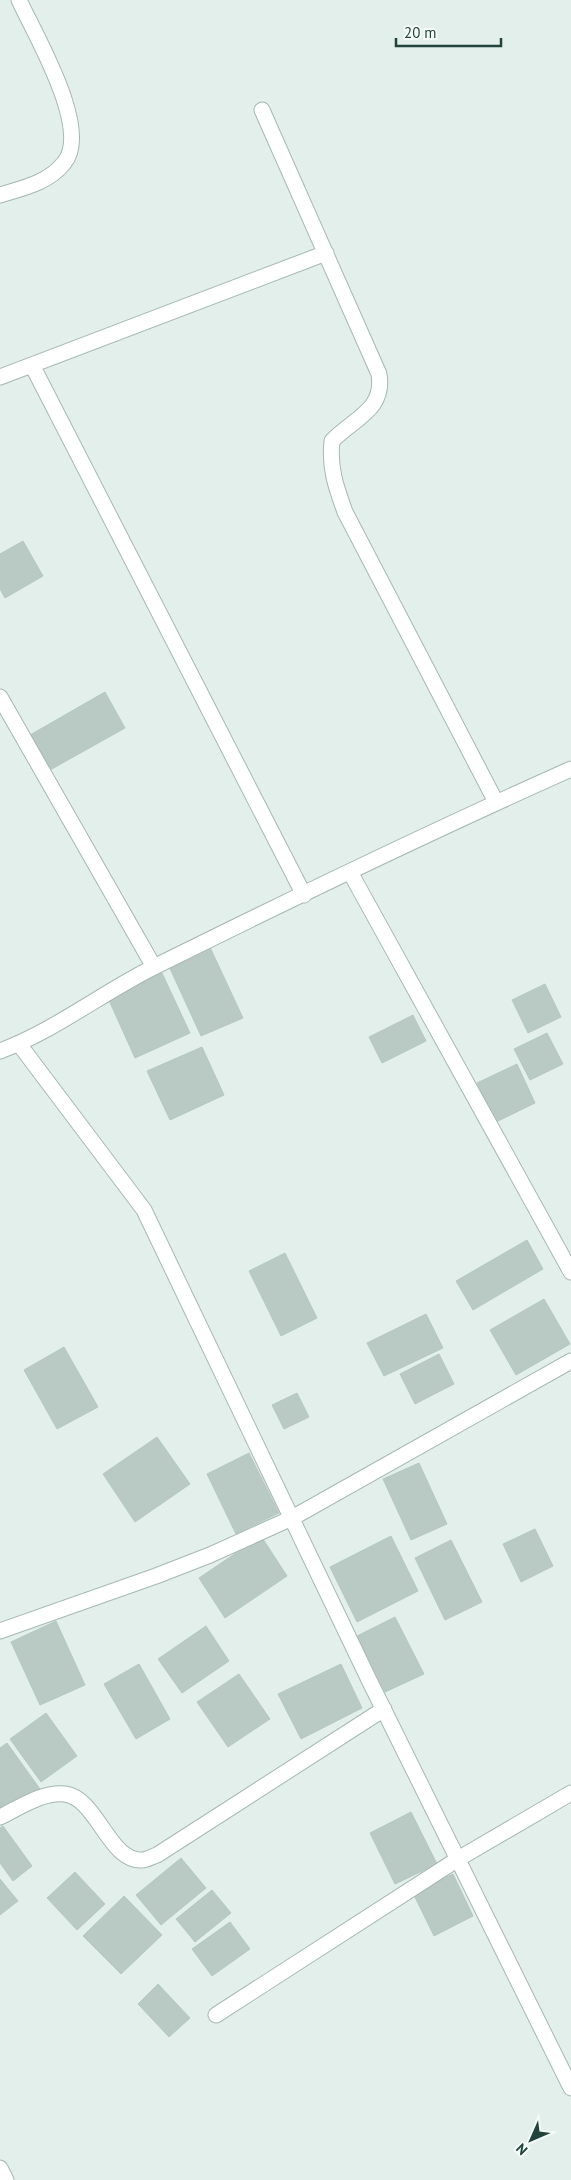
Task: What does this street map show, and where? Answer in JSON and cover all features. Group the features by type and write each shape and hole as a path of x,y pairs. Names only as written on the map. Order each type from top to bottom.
{"street":[{"path":"0,195 44,181 65,163 74,140 67,103 19,0"},
{"path":"262,110 371,350 382,388 378,399 332,441 330,458 332,474 345,512 496,802"},
{"path":"0,377 326,253"},
{"path":"32,365 304,895"},
{"path":"0,697 154,967"},
{"path":"0,1051 19,1044 154,967 496,802 571,769"},
{"path":"350,872 571,1272"},
{"path":"19,1044 144,1210 384,1709 571,2088"},
{"path":"0,1631 156,1576 210,1555 292,1518 571,1361"},
{"path":"0,1817 38,1798 66,1794 82,1803 112,1841 128,1856 142,1860 157,1855 384,1709"},
{"path":"216,2014 458,1859 571,1793"},
{"path":"0,2168 6,2180"}],"building":[{"path":"23,541 43,576 5,598 0,589 0,554"},
{"path":"105,692 125,728 50,770 30,735"},
{"path":"208,943 243,1018 201,1036 167,962"},
{"path":"162,973 190,1033 135,1058 108,998"},
{"path":"545,984 561,1017 528,1033 512,1000"},
{"path":"413,1015 426,1041 382,1063 369,1037"},
{"path":"547,1033 563,1064 530,1080 514,1049"},
{"path":"202,1047 224,1095 170,1120 147,1071"},
{"path":"517,1064 535,1103 496,1122 477,1083"},
{"path":"527,1240 543,1269 473,1310 456,1281"},
{"path":"285,1253 317,1318 281,1336 249,1271"},
{"path":"544,1299 570,1344 516,1375 490,1330"},
{"path":"426,1314 443,1348 384,1376 367,1343"},
{"path":"64,1347 98,1407 57,1429 24,1370"},
{"path":"439,1354 454,1384 415,1404 400,1374"},
{"path":"297,1393 309,1417 284,1429 272,1405"},
{"path":"157,1437 190,1484 135,1522 103,1474"},
{"path":"249,1453 279,1513 236,1534 207,1474"},
{"path":"419,1463 447,1524 411,1540 383,1479"},
{"path":"535,1529 553,1566 521,1582 503,1544"},
{"path":"261,1536 287,1576 225,1618 199,1578"},
{"path":"391,1536 418,1591 357,1622 330,1567"},
{"path":"451,1540 482,1602 445,1620 415,1558"},
{"path":"395,1617 424,1674 385,1692 357,1636"},
{"path":"56,1621 85,1685 40,1705 11,1642"},
{"path":"206,1626 229,1661 182,1693 158,1659"},
{"path":"139,1664 170,1719 136,1739 104,1684"},
{"path":"341,1664 362,1708 301,1739 278,1694"},
{"path":"239,1674 270,1719 228,1747 197,1702"},
{"path":"46,1713 77,1756 41,1782 10,1739"},
{"path":"7,1743 40,1789 4,1814 0,1808 0,1748"},
{"path":"411,1812 437,1864 395,1884 370,1833"},
{"path":"3,1826 32,1866 13,1881 0,1863 0,1828"},
{"path":"181,1858 206,1888 161,1925 136,1895"},
{"path":"75,1872 105,1904 77,1930 47,1898"},
{"path":"453,1874 473,1916 434,1936 413,1893"},
{"path":"0,1879 18,1901 0,1915"},
{"path":"212,1890 231,1913 195,1942 176,1919"},
{"path":"124,1896 162,1935 121,1974 83,1936"},
{"path":"230,1922 250,1949 212,1976 192,1949"},
{"path":"158,1984 190,2018 169,2037 138,2004"}]}
